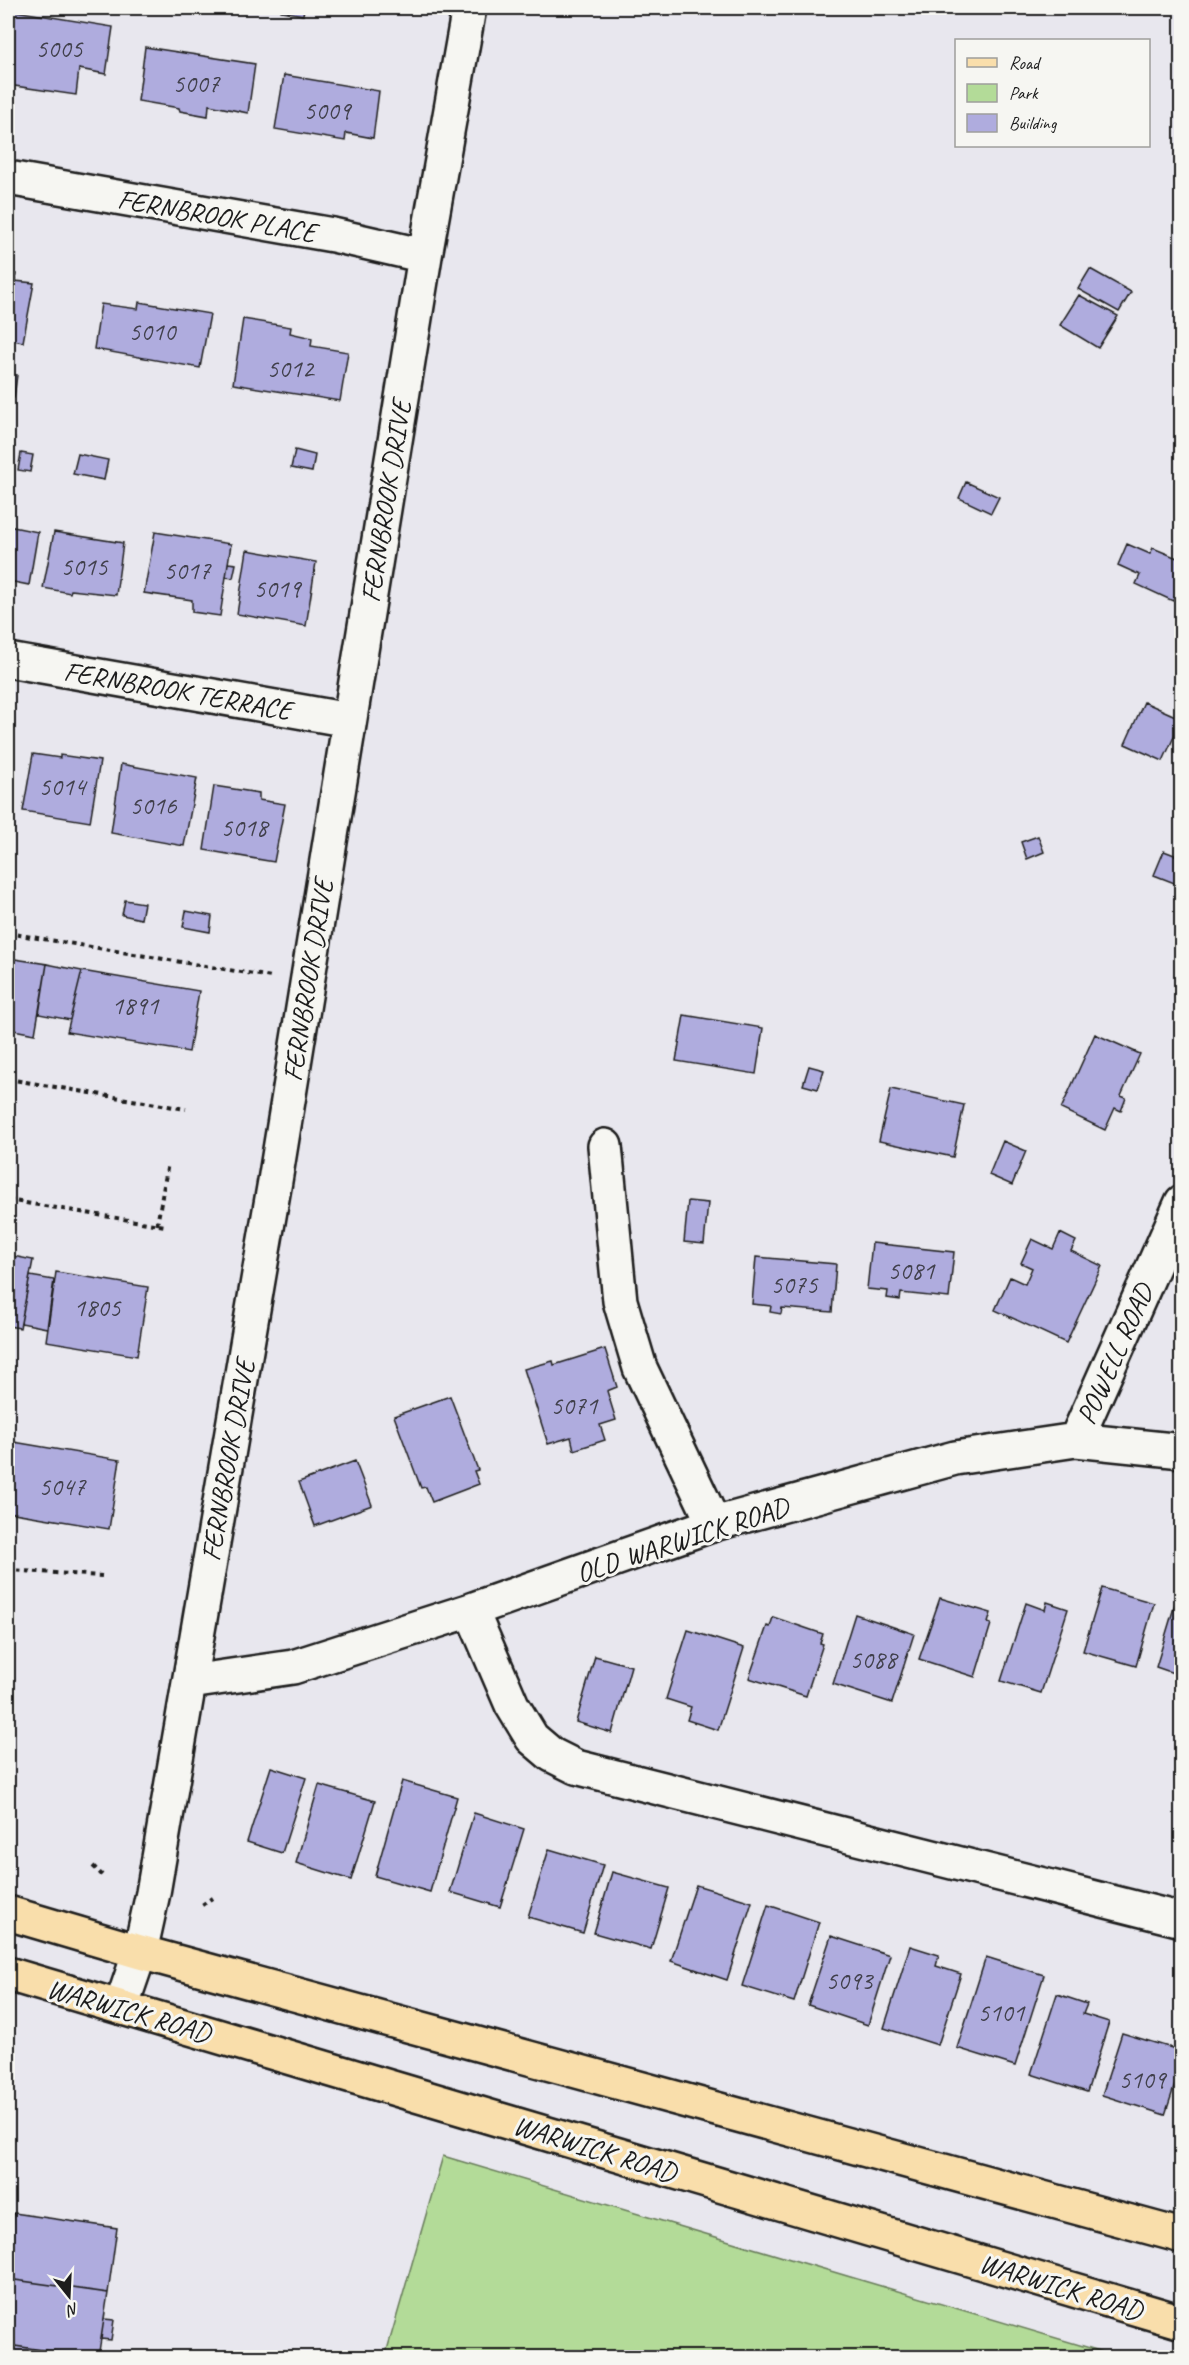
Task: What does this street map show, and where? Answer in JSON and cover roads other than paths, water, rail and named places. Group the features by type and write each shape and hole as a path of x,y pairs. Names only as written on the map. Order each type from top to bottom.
{"main road":[{"name":"WARWICK ROAD","path":"8,1912 140,1952 1182,2236"},
{"name":"WARWICK ROAD","path":"8,1974 1182,2322"}],"street":[{"name":"FERNBROOK DRIVE","path":"121,2007 140,1952 153,1893 190,1682 275,1181 425,256 469,8"},
{"name":"FERNBROOK PLACE","path":"8,178 333,235 425,256"},
{"name":"FERNBROOK TERRACE","path":"8,660 349,720"},
{"path":"605,1146 620,1301 640,1368 714,1524"},
{"name":"POWELL ROAD","path":"1076,1440 1182,1202"},
{"name":"OLD WARWICK ROAD","path":"190,1682 293,1667 471,1610 714,1524 955,1458 1076,1440 1182,1451"},
{"path":"471,1610 512,1705 532,1738 552,1755 576,1767 1182,1920"}]}
